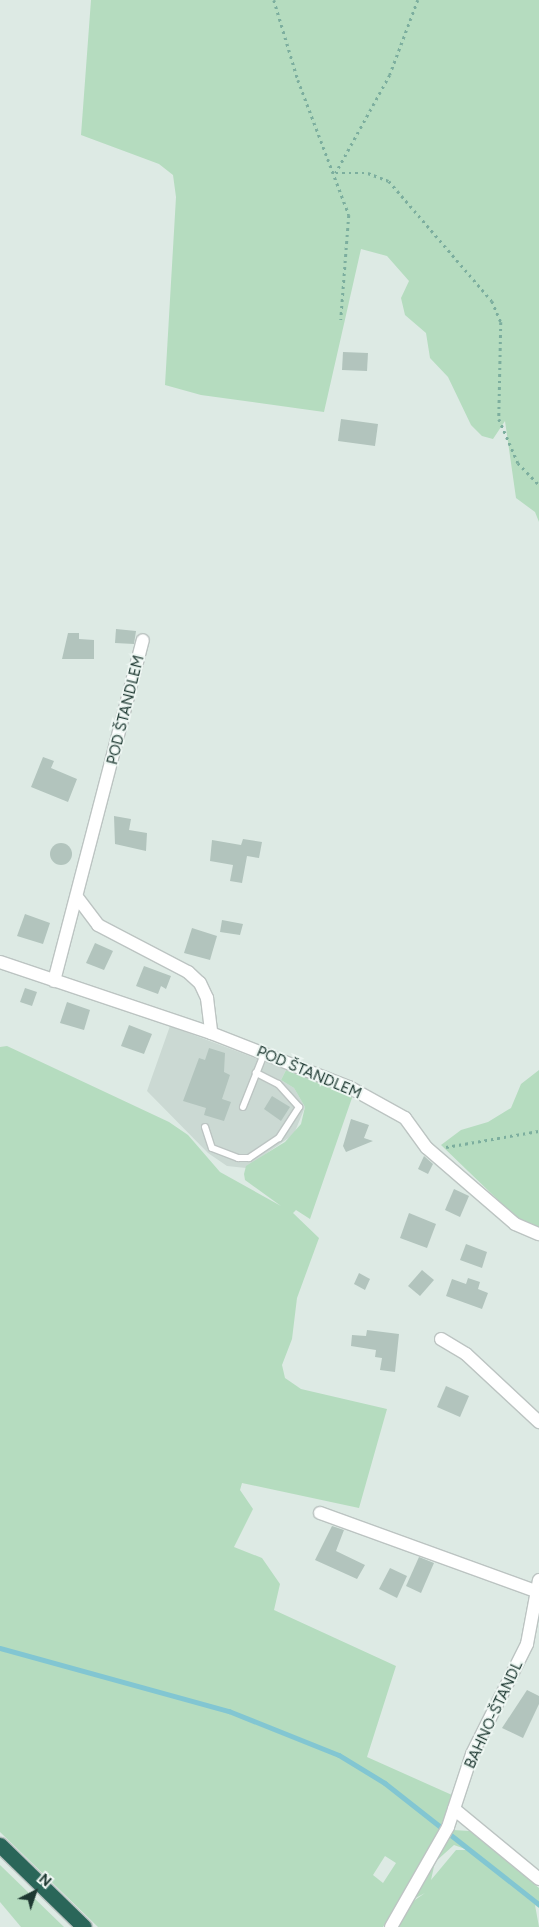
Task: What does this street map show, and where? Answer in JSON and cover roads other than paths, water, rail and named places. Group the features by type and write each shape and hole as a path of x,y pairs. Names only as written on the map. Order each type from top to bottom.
{"highway":[{"path":"0,1845 84,1927"}],"street":[{"name":"POD ŠTANDLEM","path":"54,981 78,897 143,640"},
{"path":"78,897 98,925 200,983 207,998 211,1033"},
{"name":"POD ŠTANDLEM","path":"0,962 211,1033 350,1087 405,1118 427,1148 515,1224 539,1234"},
{"path":"441,1339 466,1354 539,1422"},
{"name":"BAHNO-ŠTANDL","path":"320,1513 537,1585 527,1644 472,1754 446,1831 391,1927"},
{"path":"454,1809 539,1879"}],"lane":[{"path":"243,1107 264,1054"},
{"path":"205,1127 212,1148 238,1158 249,1158 278,1138 299,1107 278,1084 256,1073"}],"waterway":[{"path":"0,1648 229,1711 339,1755 385,1783 539,1904"}]}
